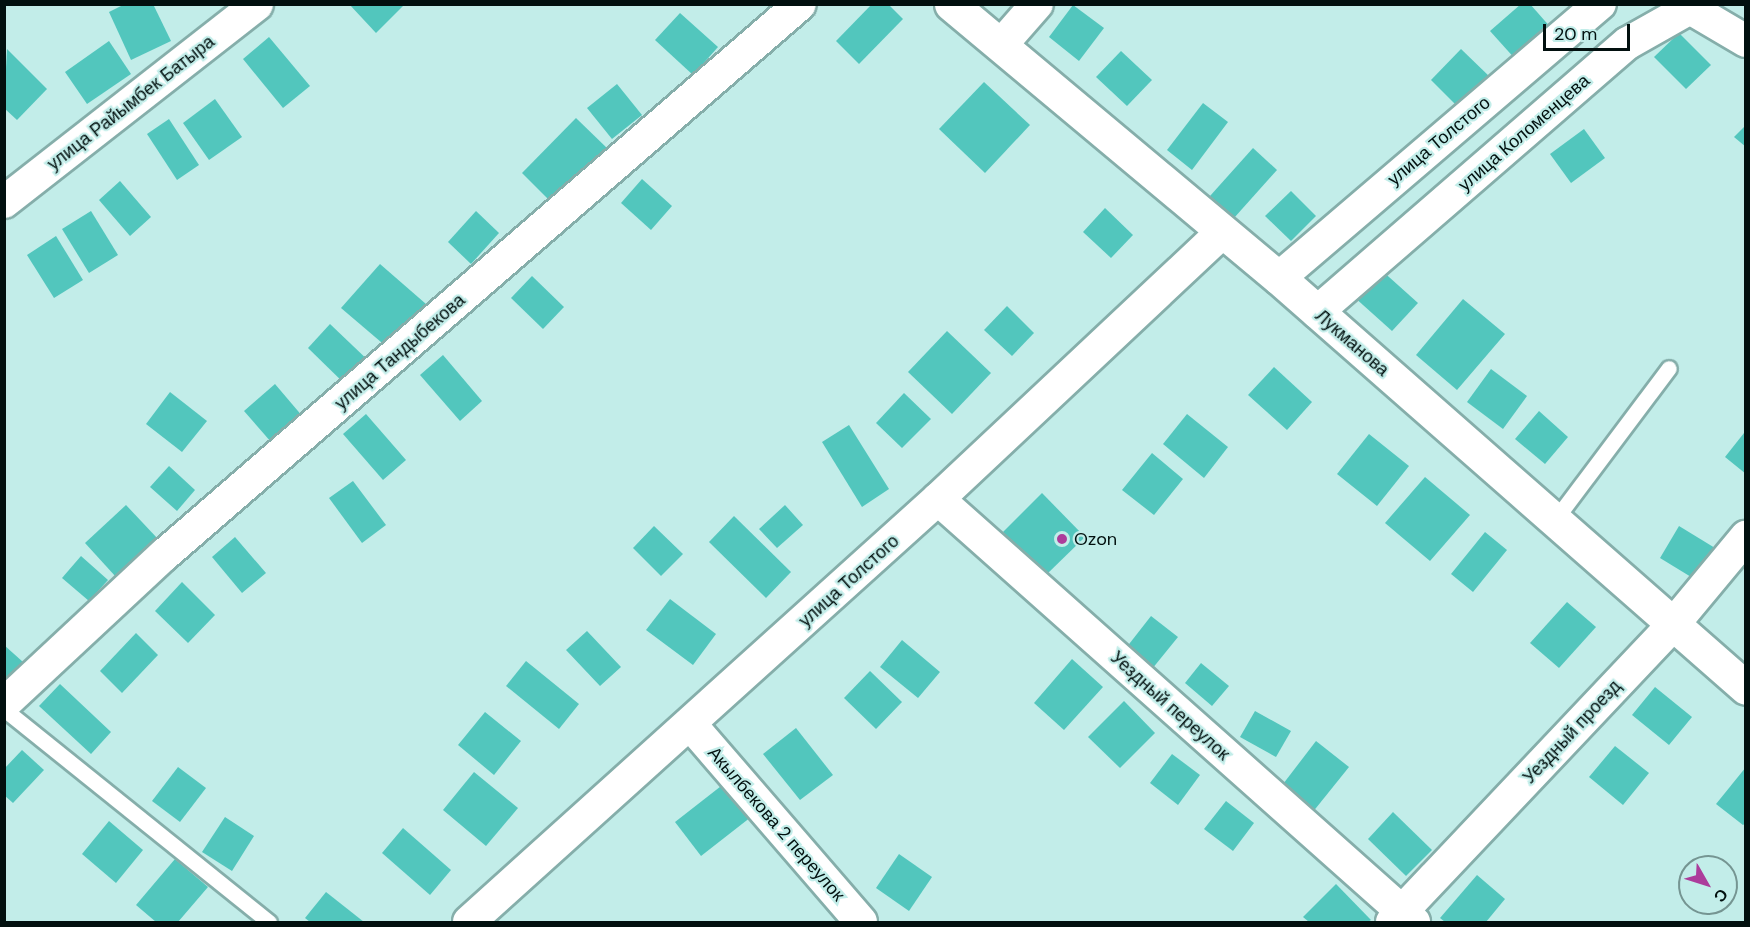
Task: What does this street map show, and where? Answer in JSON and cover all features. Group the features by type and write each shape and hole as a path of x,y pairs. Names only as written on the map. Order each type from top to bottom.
{"street":[{"name":"улица Райымбек Батыра","path":"4,202 257,4"},
{"name":"улица Тандыбекова","path":"4,704 164,555 800,4"},
{"name":"Лукманова","path":"951,4 1002,44 1279,278 1672,626 1746,688"},
{"path":"1002,44 1037,4"},
{"name":"улица Толстого","path":"1279,278 1600,4"},
{"name":"улица Коломенцева","path":"1317,312 1628,43 1690,8 1746,41"},
{"name":"улица Толстого","path":"469,922 691,725 938,500 1222,232"},
{"name":"Уездный переулок","path":"938,500 1403,919"},
{"name":"Уездный проезд","path":"1403,919 1672,626 1746,537"},
{"name":"Акылбекова 2 переулок","path":"691,725 861,922"}],"lane":[{"path":"1554,521 1669,368"},
{"path":"4,709 269,922"}],"building":[{"path":"125,4 153,4 171,41 131,60 109,12"},
{"path":"349,4 405,4 376,33"},
{"path":"872,4 888,4 903,19 859,64 836,41"},
{"path":"1521,4 1530,4 1552,29 1517,61 1490,31"},
{"path":"1073,5 1104,28 1079,61 1049,37"},
{"path":"680,13 718,47 693,75 655,40"},
{"path":"1679,33 1711,65 1686,89 1654,57"},
{"path":"269,37 310,86 283,108 243,59"},
{"path":"109,41 131,74 87,104 65,72"},
{"path":"7,49 47,89 17,120 4,108"},
{"path":"1461,49 1491,78 1460,109 1431,80"},
{"path":"1121,51 1152,80 1127,106 1096,77"},
{"path":"984,82 1030,125 985,173 939,129"},
{"path":"617,84 642,115 612,139 587,108"},
{"path":"215,99 242,137 209,160 183,123"},
{"path":"1203,103 1228,122 1192,170 1167,150"},
{"path":"576,118 610,151 556,207 522,173"},
{"path":"169,119 199,165 177,180 147,134"},
{"path":"1746,125 1746,147 1734,137"},
{"path":"1584,129 1605,158 1571,183 1550,154"},
{"path":"1253,148 1277,170 1234,218 1210,196"},
{"path":"642,179 672,206 651,230 621,203"},
{"path":"120,181 151,217 130,236 99,200"},
{"path":"1291,191 1316,216 1291,241 1265,216"},
{"path":"1105,208 1133,235 1111,258 1083,232"},
{"path":"91,211 118,255 89,273 62,229"},
{"path":"476,211 499,233 471,264 448,242"},
{"path":"56,236 83,280 54,298 27,255"},
{"path":"380,264 426,304 388,348 341,308"},
{"path":"1379,268 1418,303 1392,331 1353,296"},
{"path":"532,276 564,307 543,329 511,298"},
{"path":"1463,299 1505,334 1457,390 1416,355"},
{"path":"1007,306 1034,333 1012,356 984,330"},
{"path":"330,324 373,365 350,389 308,348"},
{"path":"947,331 991,373 952,414 908,372"},
{"path":"443,355 482,401 460,421 420,375"},
{"path":"1274,367 1312,402 1287,430 1248,395"},
{"path":"1491,369 1527,396 1503,429 1467,402"},
{"path":"275,384 309,424 278,450 244,411"},
{"path":"170,392 207,421 182,452 146,424"},
{"path":"904,393 931,419 902,448 876,423"},
{"path":"1539,411 1568,437 1545,464 1515,439"},
{"path":"366,414 406,460 383,480 343,434"},
{"path":"1187,414 1228,447 1204,478 1163,444"},
{"path":"849,425 889,489 862,507 822,442"},
{"path":"1744,433 1746,434 1746,474 1725,457"},
{"path":"1369,434 1409,466 1377,506 1337,474"},
{"path":"1152,453 1183,479 1154,515 1122,490"},
{"path":"169,466 195,490 177,511 150,487"},
{"path":"1425,477 1470,515 1430,561 1385,523"},
{"path":"353,481 386,525 362,543 329,498"},
{"path":"1042,493 1085,537 1046,575 1003,532"},
{"path":"126,505 158,539 116,577 85,543"},
{"path":"785,505 803,525 777,548 759,529"},
{"path":"734,516 791,572 766,598 709,542"},
{"path":"654,526 683,554 661,576 633,548"},
{"path":"1679,526 1715,548 1696,580 1660,558"},
{"path":"1485,532 1507,550 1473,592 1451,574"},
{"path":"235,537 266,573 242,593 212,557"},
{"path":"81,556 108,580 89,601 62,578"},
{"path":"182,582 215,615 188,643 155,611"},
{"path":"670,599 716,634 693,665 646,630"},
{"path":"1567,602 1596,627 1559,668 1530,643"},
{"path":"1151,616 1178,637 1152,669 1126,648"},
{"path":"587,631 621,667 600,686 566,650"},
{"path":"136,633 158,655 122,693 100,671"},
{"path":"902,640 940,672 918,698 880,667"},
{"path":"4,645 23,662 4,683"},
{"path":"1072,659 1103,687 1064,730 1034,703"},
{"path":"526,661 579,704 559,729 506,686"},
{"path":"1201,663 1229,686 1212,706 1185,683"},
{"path":"870,671 902,702 876,729 844,698"},
{"path":"60,684 111,732 91,754 39,706"},
{"path":"1655,687 1692,717 1669,745 1632,715"},
{"path":"1124,701 1155,733 1120,768 1088,737"},
{"path":"1255,711 1291,731 1276,757 1240,737"},
{"path":"485,712 521,741 494,775 458,745"},
{"path":"796,728 833,775 800,800 763,754"},
{"path":"1316,741 1349,767 1312,813 1280,788"},
{"path":"1615,746 1649,773 1623,805 1589,777"},
{"path":"22,750 44,770 13,803 4,795 4,769"},
{"path":"1172,754 1200,775 1178,805 1150,783"},
{"path":"178,767 206,788 180,822 152,801"},
{"path":"1746,767 1746,823 1743,825 1716,804"},
{"path":"474,772 518,808 486,846 443,810"},
{"path":"725,783 751,817 701,856 675,822"},
{"path":"1226,801 1254,823 1233,851 1204,829"},
{"path":"1393,812 1432,850 1406,876 1368,839"},
{"path":"225,817 254,836 232,871 202,852"},
{"path":"109,821 143,850 116,883 82,854"},
{"path":"403,828 451,870 430,895 382,853"},
{"path":"899,854 932,877 909,911 876,888"},
{"path":"175,859 208,887 178,922 156,922 136,905"},
{"path":"1477,875 1505,899 1486,922 1445,922 1440,918"},
{"path":"1336,884 1371,920 1368,922 1309,922 1303,917"},
{"path":"326,892 364,922 310,922 305,918"}],"place":[{"name":"Ozon","path":"1062,539"}]}
